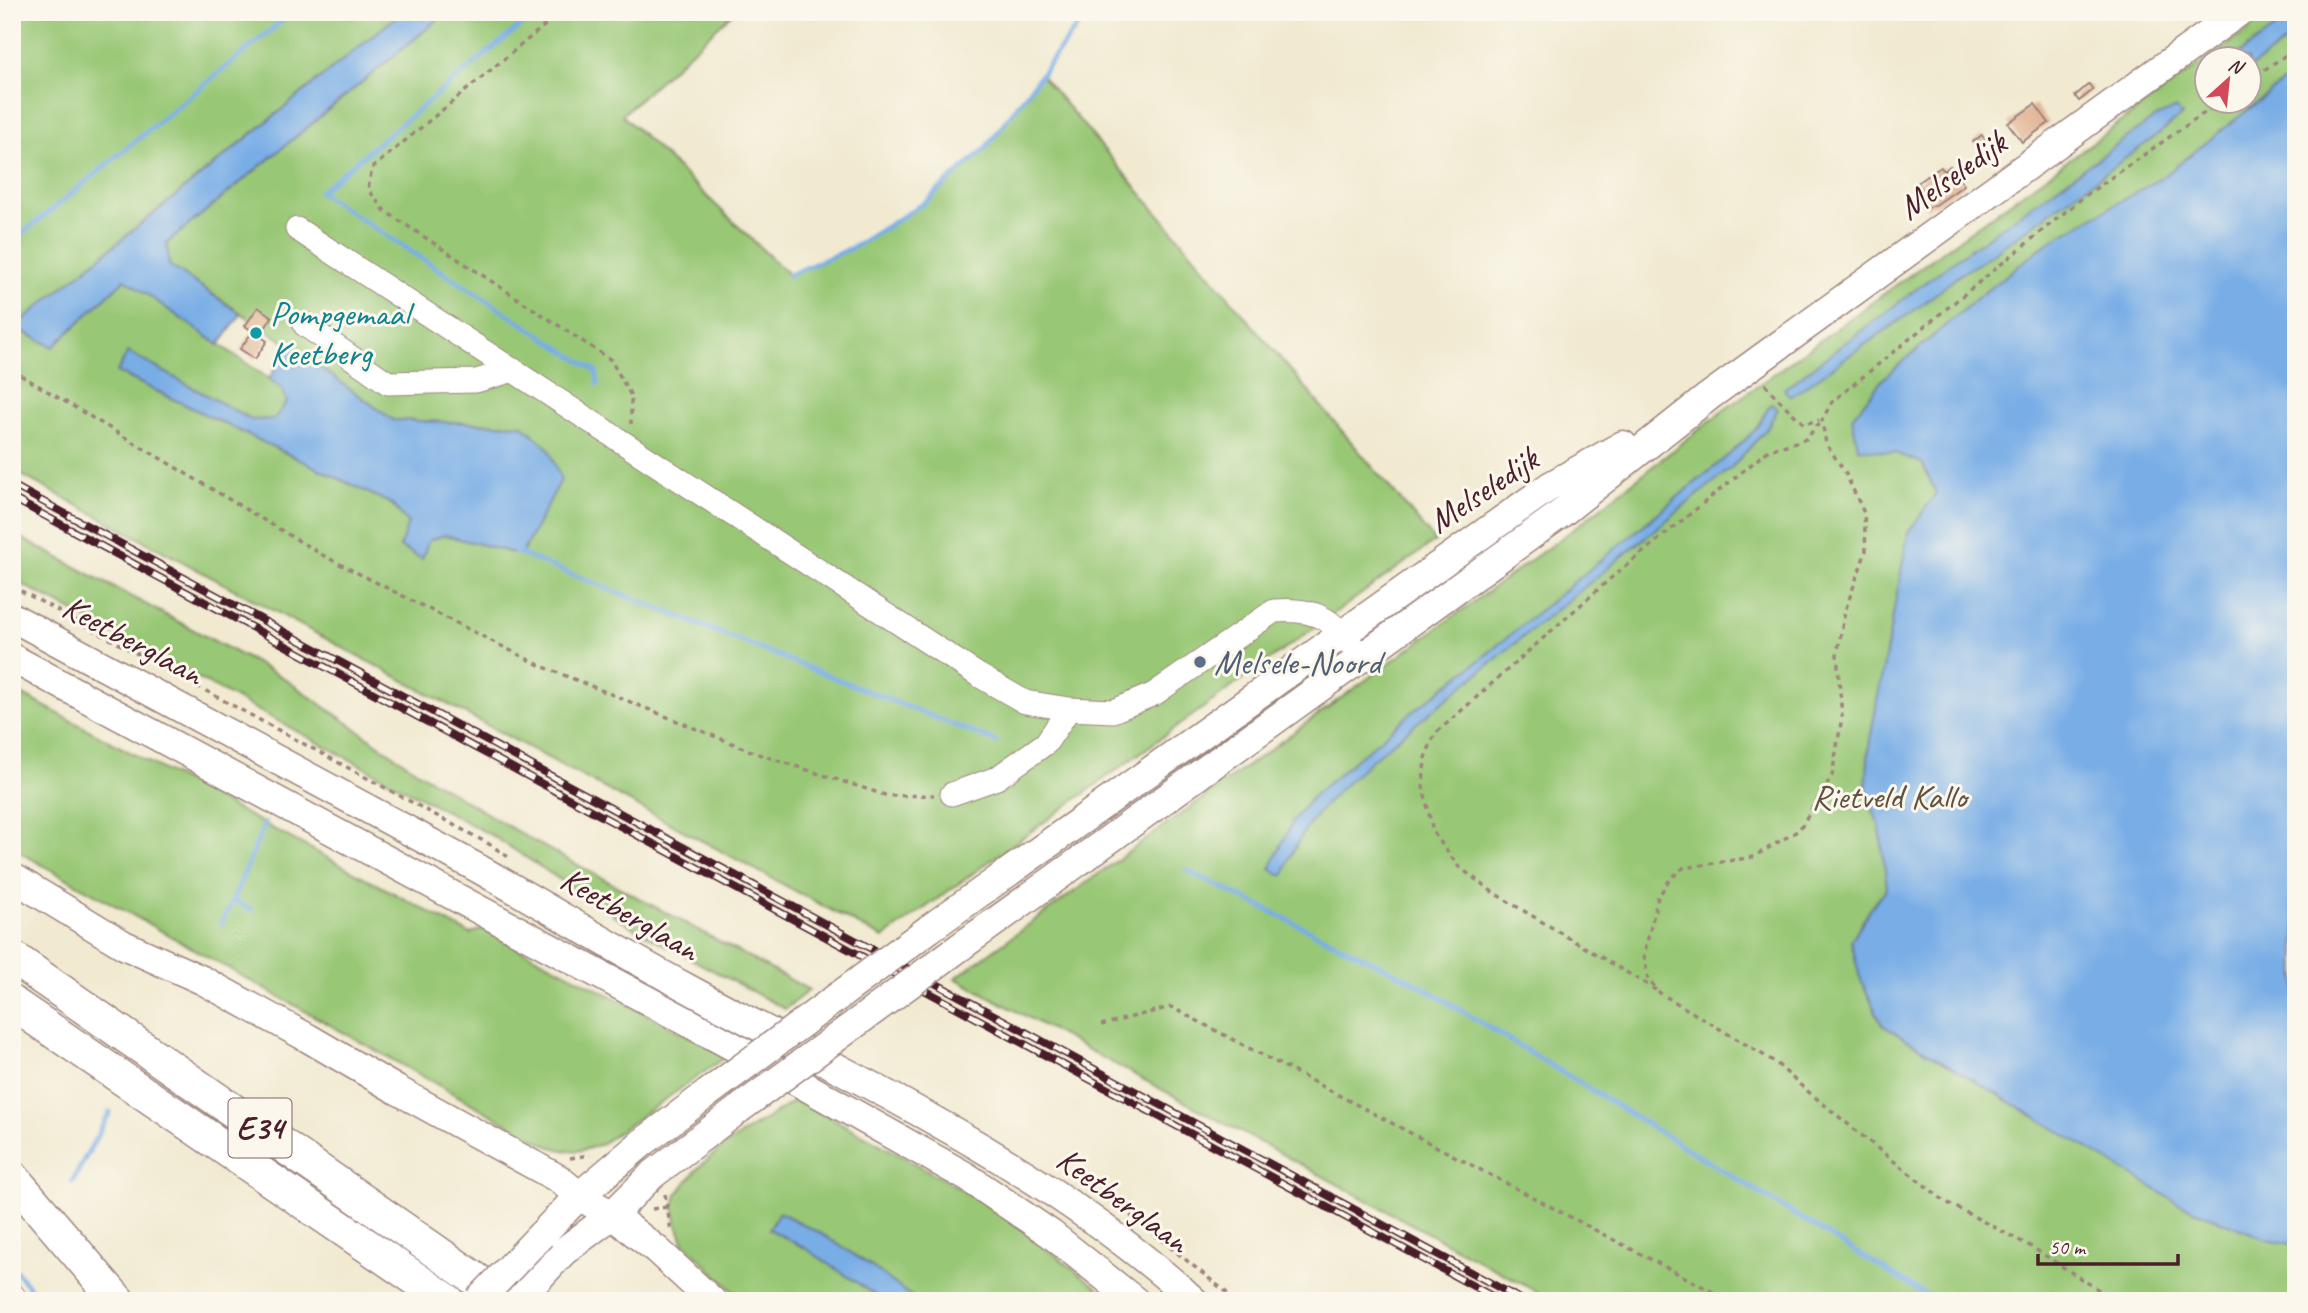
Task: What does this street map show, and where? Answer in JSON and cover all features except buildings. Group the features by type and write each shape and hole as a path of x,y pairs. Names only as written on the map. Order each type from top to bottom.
{"highway":[{"name":"E34","path":"12,957 507,1301"},
{"name":"E34","path":"12,1003 448,1301"},
{"path":"12,1177 118,1301"}],"main road":[{"name":"Melseledijk","path":"612,1215 653,1175 739,1109 1559,515 1708,397 2239,12"},
{"name":"Melseledijk","path":"579,1196 642,1143 929,929 1342,633 1550,486 1708,397"},
{"name":"Keetberglaan","path":"12,617 472,865 783,1041 953,1129 1014,1166 1118,1236 1194,1301"},
{"name":"Keetberglaan","path":"12,658 773,1068 967,1177 1051,1234 1135,1301"},
{"path":"12,877 124,946 202,980 559,1179 657,1250 712,1301"},
{"path":"635,1193 639,1211 657,1250"},
{"path":"517,1301 579,1196"},
{"path":"478,1301 553,1243 612,1215"}],"street":[{"path":"296,229 978,675 1025,702 1069,709 1113,711 1154,694 1273,611 1298,609 1318,616 1342,633 1362,658"},
{"path":"305,325 388,383 476,381 514,370"},
{"path":"952,794 997,778 1046,743 1069,709"},
{"path":"12,1294 17,1301"}],"path":[{"path":"561,12 372,168 368,189 385,211 611,360 631,396 631,447"},
{"path":"2262,72 2296,48"},
{"path":"2116,1301 2030,1246 1946,1202 1775,1062 1494,893 1458,866 1433,832 1423,786 1425,758 1434,734 1611,578 1769,450 1806,439 1822,420 1832,402 2086,195 2200,116"},
{"path":"1751,366 1774,396 1804,424 1822,420"},
{"path":"12,370 326,557 540,665 761,755 888,796 952,794"},
{"path":"1660,993 1648,979 1644,955 1658,897 1670,879 1683,868 1753,857 1799,830 1832,776 1842,717 1837,654 1845,611 1866,551 1864,513 1844,472 1826,444 1822,420"},
{"path":"1101,1025 1171,1007 1730,1301"}],"green space":[{"path":"12,12 402,12 14,327 53,347 125,279 281,388 288,403 274,419 252,420 128,353 117,372 392,504 408,523 400,547 421,558 429,540 445,535 521,555 523,425 393,420 289,345 169,265 167,243 447,12 734,12 622,115 789,275 854,247 924,203 985,149 1041,75 1435,541 883,938 12,470"},
{"name":"Rietveld Kallo","path":"2273,12 2296,12 2296,1301 1554,1301 955,978 1571,531 1720,413 2192,70 2192,116 2262,116 2262,46 2226,46"},
{"path":"12,533 282,677 418,772 533,841 809,990 785,1009 637,930 493,836 12,579"},
{"path":"12,689 470,934 482,929 727,1056 601,1144 572,1151 544,1144 12,848"},
{"path":"797,1099 960,1188 1010,1220 1115,1301 743,1301 683,1242 674,1207 677,1194 699,1167 722,1147"}],"water":[{"path":"402,12 447,12 167,243 169,265 241,314 219,345 125,279 53,347 14,327"},
{"path":"2296,13 2296,34 2262,59 2262,46 2250,46"},
{"path":"2296,72 2296,1245 2263,1238 2180,1204 1882,1025 1860,978 1851,941 1887,888 1880,829 1866,790 1869,745 1908,533 1936,493 1922,463 1895,453 1858,448 1852,417 1883,379 1977,298 2046,244 2161,178 2240,116 2262,116 2262,99"},
{"path":"2176,108 2182,115 2155,137 1962,273 1919,307 1790,397 1784,389 1955,260 2156,117"},
{"path":"289,345 393,420 523,425 549,449 561,480 521,555 445,535 429,540 422,559 400,547 408,523 392,504 117,372 128,352 252,420 274,419 287,402 281,388 269,379"},
{"path":"1771,404 1778,409 1766,430 1731,468 1374,758 1320,810 1299,840 1284,875 1270,869 1292,822 1313,796 1412,712 1482,658 1731,453 1755,430"},
{"path":"779,1212 822,1234 918,1301 884,1301 805,1248 769,1229"}],"waterway":[{"path":"17,238 293,12"},
{"path":"537,12 319,192 596,371 598,384"},
{"path":"789,275 854,247 924,203 985,149 1088,12"},
{"path":"515,552 997,742"},
{"path":"221,924 265,823"},
{"path":"1186,870 1413,981 1936,1301"},
{"path":"233,900 252,910"},
{"path":"72,1182 110,1112"},
{"path":"12,1266 40,1301"}],"railway":[{"path":"12,485 1524,1301"},
{"path":"12,498 1501,1301"}],"place":[{"name":"Pompgemaal Keetberg","path":"256,333"},
{"name":"Melsele-Noord","path":"1200,662"}]}
